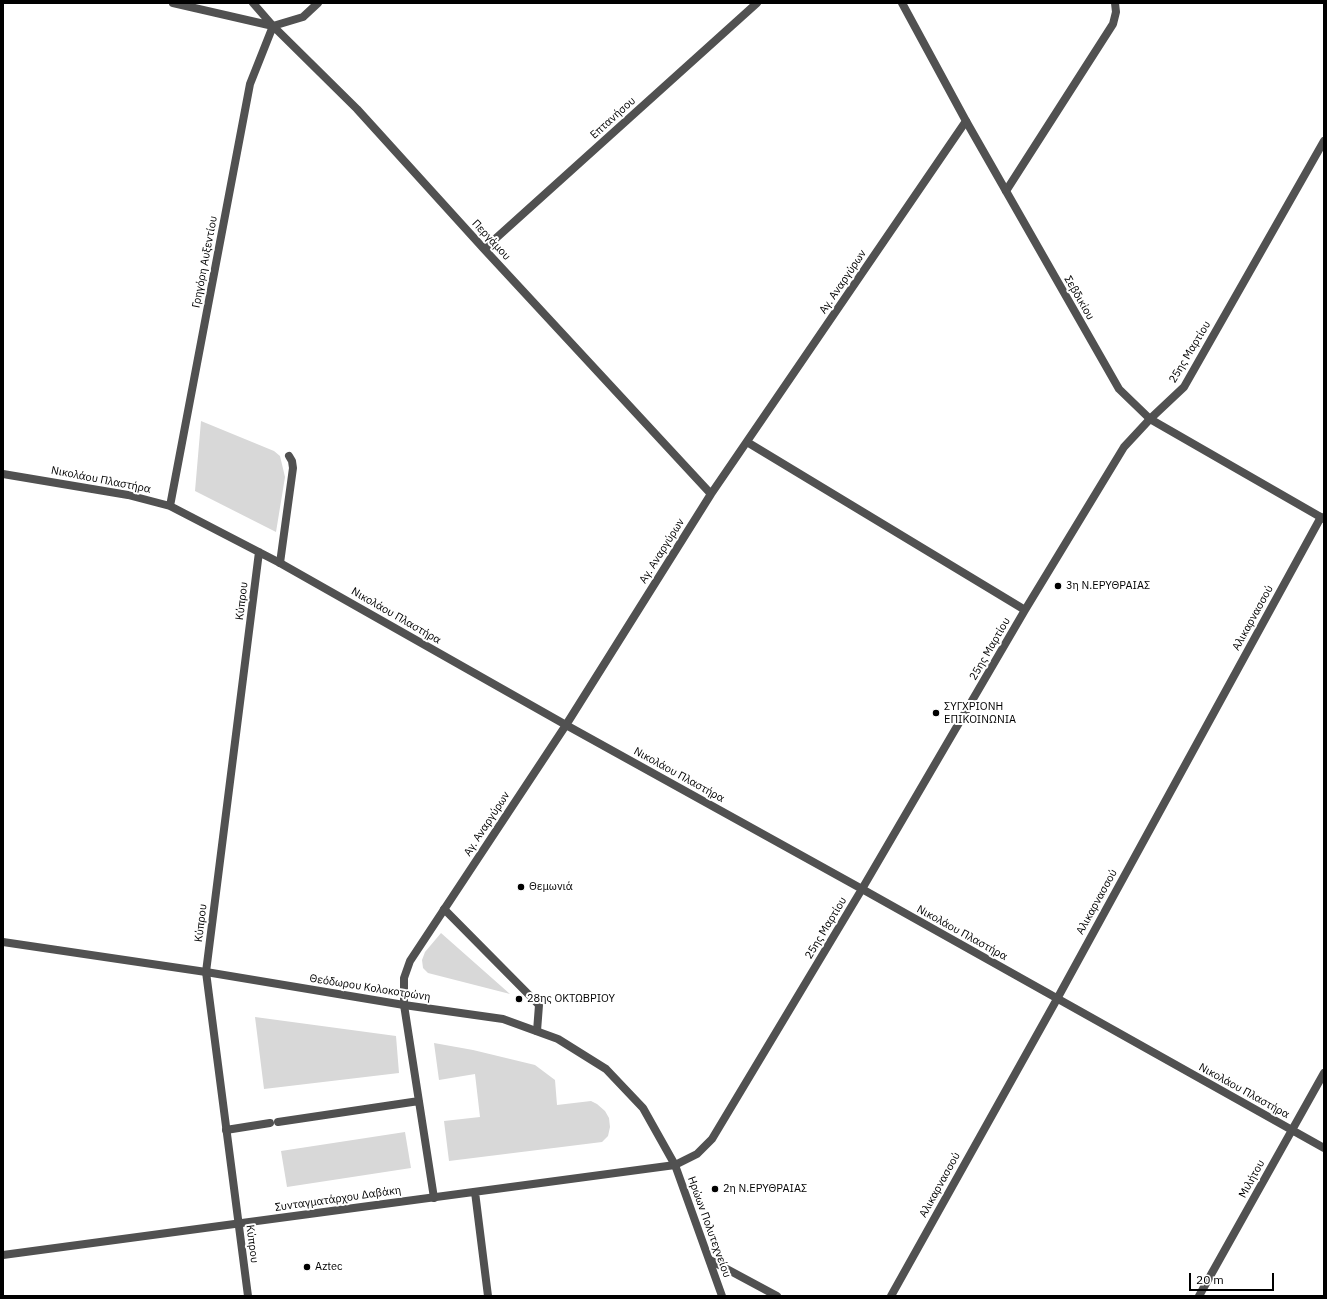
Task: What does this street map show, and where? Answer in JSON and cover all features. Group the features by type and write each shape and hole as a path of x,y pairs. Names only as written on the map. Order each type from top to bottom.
{"street":[{"path":"173,3 273,26 303,17 318,3"},
{"name":"Περγάμου","path":"253,3 273,26 357,109 484,249 711,494"},
{"name":"Επτανήσου","path":"484,249 757,3"},
{"name":"Σεβδικίου","path":"902,3 966,121 1118,389 1150,419 1322,518"},
{"path":"1006,191 1112,24 1116,12 1115,3"},
{"name":"Γρηγόρη Αυξεντίου","path":"170,506 250,84 273,26"},
{"name":"Αγ. Αναργύρων","path":"434,1198 404,1005 404,978 410,961 566,724 711,494 966,121"},
{"name":"25ης Μαρτίου","path":"675,1165 697,1154 712,1139 862,889 1025,610 1124,447 1150,419 1184,387 1324,141"},
{"path":"747,442 1025,610"},
{"path":"280,563 293,468 292,461 289,456"},
{"name":"Νικολάου Πλαστήρα","path":"3,474 128,495 170,506 280,563 1324,1148"},
{"name":"Αλικαρνασσού","path":"891,1296 1057,999 1322,518"},
{"name":"Κύπρου","path":"248,1296 206,972 259,552"},
{"path":"444,909 539,1005 538,1031"},
{"name":"Θεόδωρου Κολοκοτρώνη","path":"3,942 206,972 404,1005 503,1019 558,1039 606,1069 644,1108 675,1165"},
{"name":"Μιλήτου","path":"1199,1296 1324,1073"},
{"path":"226,1130 419,1101"},
{"name":"Συνταγματάρχου Δαβάκη","path":"3,1255 675,1165"},
{"name":"Ηρώων Πολυτεχνείου","path":"675,1165 722,1296"},
{"path":"475,1192 488,1296"},
{"path":"710,1260 777,1296"}],"shaded area":[{"path":"201,421 274,451 280,456 285,477 276,532 195,491"},
{"path":"441,933 510,994 428,973 423,968 422,960 425,952"},
{"path":"255,1017 396,1036 399,1073 264,1089"},
{"path":"434,1043 473,1050 535,1065 555,1080 557,1105 591,1101 605,1111 609,1118 610,1127 608,1136 602,1142 449,1161 444,1121 480,1117 475,1074 439,1080"},
{"path":"405,1132 411,1168 287,1187 281,1151"}],"place":[{"name":"3η Ν.ΕΡΥΘΡΑΙΑΣ","path":"1058,586"},
{"name":"ΣΥΓΧΡΙΟΝΗ ΕΠΙΚΟΙΝΩΝΙΑ","path":"936,713"},
{"name":"Θεμωνιά","path":"521,887"},
{"name":"28ης ΟΚΤΩΒΡΙΟΥ","path":"519,999"},
{"name":"2η Ν.ΕΡΥΘΡΑΙΑΣ","path":"715,1189"},
{"name":"Aztec","path":"307,1267"}]}
